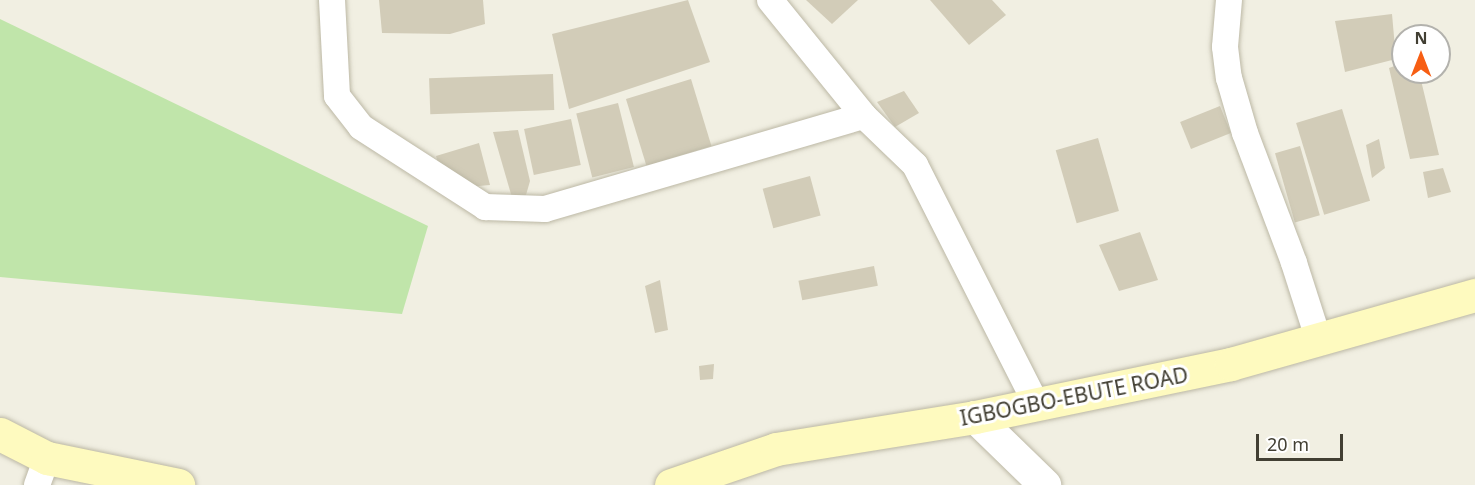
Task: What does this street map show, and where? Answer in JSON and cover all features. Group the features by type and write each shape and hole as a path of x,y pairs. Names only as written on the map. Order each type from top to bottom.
{"main road":[{"name":"IGBOGBO-EBUTE ROAD","path":"671,485 776,450 975,417 1231,364 1319,341 1475,295"},
{"path":"0,434 42,471 178,485"}],"street":[{"path":"332,0 337,96 361,127 485,207 545,209 864,116"},
{"path":"770,0 864,116 915,165 1037,405"},
{"path":"1229,0 1225,47 1229,78 1245,133 1294,263 1319,341"},
{"path":"975,417 1045,485"}],"green space":[{"path":"0,19 428,226 402,314 0,277"}],"building":[{"path":"379,0 483,0 485,24 450,34 382,33"},
{"path":"688,0 710,62 569,109 552,34"},
{"path":"806,0 858,0 832,24"},
{"path":"930,0 992,0 1006,15 969,45"},
{"path":"1392,14 1391,60 1345,72 1335,21"},
{"path":"553,74 554,110 430,114 429,78"},
{"path":"691,79 711,146 646,166 626,99"},
{"path":"1393,84 1422,84 1439,155 1410,159"},
{"path":"904,91 919,113 895,127 877,102"},
{"path":"618,103 634,167 592,177 576,113"},
{"path":"1220,106 1231,133 1191,149 1180,122"},
{"path":"1342,109 1370,201 1324,215 1296,123"},
{"path":"571,119 581,165 534,175 524,129"},
{"path":"518,130 530,181 526,195 513,201 493,132"},
{"path":"1098,138 1119,211 1077,223 1056,150"},
{"path":"1379,139 1385,168 1372,178 1366,145"},
{"path":"479,143 490,185 456,188 441,172 436,156"},
{"path":"1300,146 1320,215 1295,222 1275,153"},
{"path":"1443,168 1451,192 1428,198 1423,172"},
{"path":"810,176 821,216 773,228 763,189"},
{"path":"1140,232 1158,280 1119,291 1099,245"},
{"path":"874,266 878,286 802,300 798,281"},
{"path":"660,280 668,330 655,333 645,286"},
{"path":"714,364 713,379 700,380 699,366"}]}
